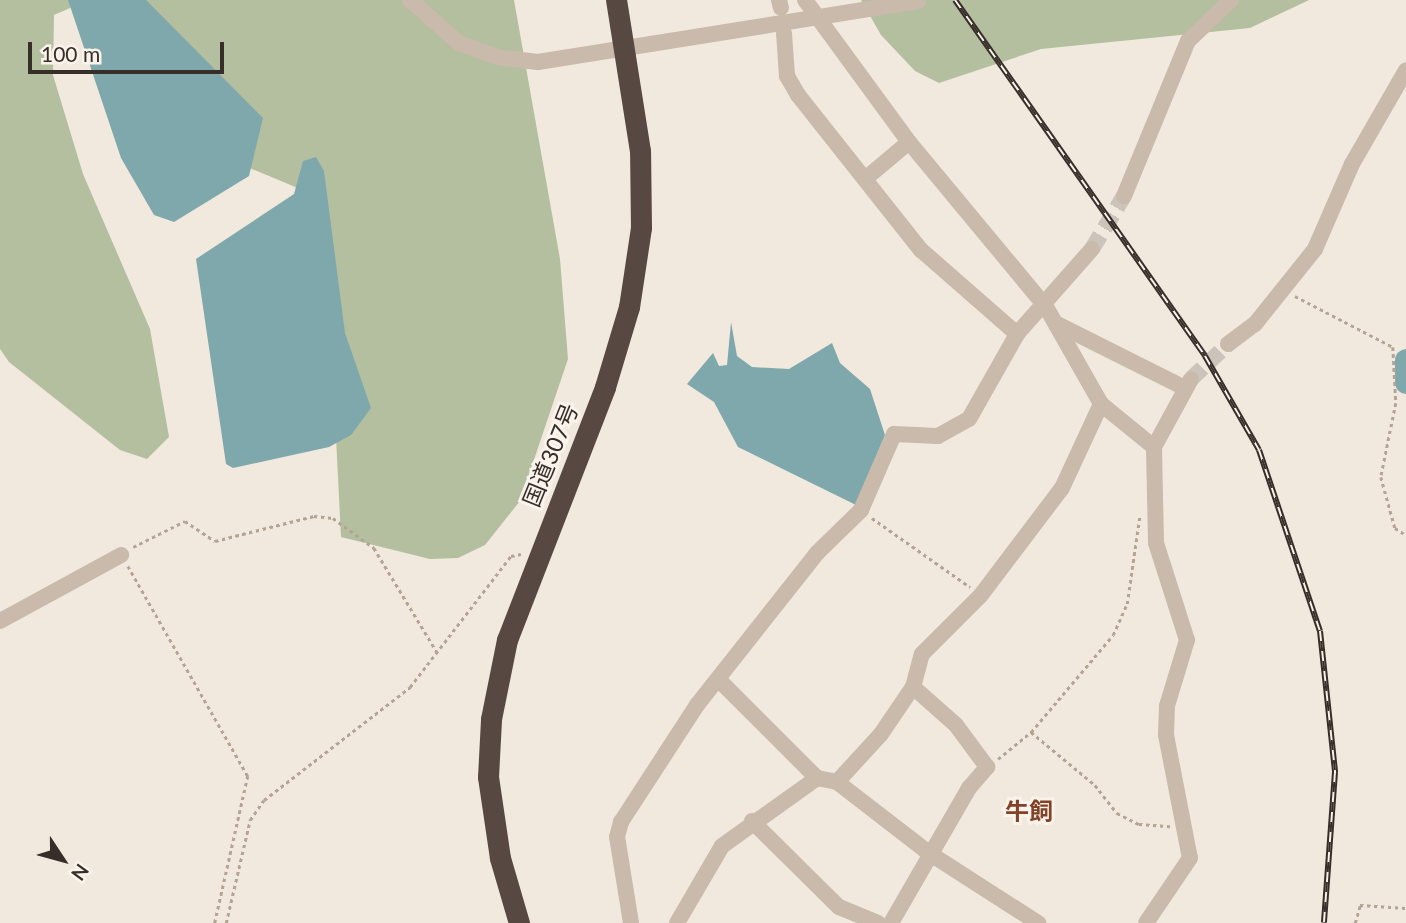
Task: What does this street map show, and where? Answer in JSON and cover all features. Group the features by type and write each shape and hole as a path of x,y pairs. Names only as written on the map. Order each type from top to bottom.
{"highway":[{"name":"国道307号","path":"519,923 500,858 488,777 491,719 507,639 606,387 629,307 641,228 640,151 616,0"}],"street":[{"path":"410,0 446,34 497,57 556,60 623,46 918,1"},
{"path":"805,0 909,142 1046,307 1101,404 1154,447"},
{"path":"1124,195 1188,41 1231,0"},
{"path":"783,33 787,76 865,179 921,250 1017,334"},
{"path":"1228,344 1286,290 1314,249 1352,164 1406,71"},
{"path":"865,179 909,142"},
{"path":"631,923 617,837 621,822 697,705 721,682 817,554 861,510 894,434 938,436 969,419 1017,334 1046,307 1091,249"},
{"path":"1055,323 1187,383 1154,447 1156,543 1187,640 1167,705 1166,735 1190,832 1191,858 1146,923"},
{"path":"837,782 881,734 913,687 922,654 981,595 1062,488 1101,404"},
{"path":"0,621 121,555"},
{"path":"721,682 817,778 837,782 929,853 1038,923"},
{"path":"891,923 929,853 988,767 956,724 913,687"},
{"path":"677,923 722,846 752,821 817,778"},
{"path":"752,821 839,907 878,923"}],"path":[{"path":"1286,290 1393,347 1396,403 1381,477 1395,528 1406,535"},
{"path":"988,767 1031,732 1114,635 1127,604 1141,510 1157,497"},
{"path":"861,510 981,595"},
{"path":"215,923 248,776 121,555 185,522 215,541 314,516 333,518 374,548 437,652"},
{"path":"226,923 250,820 264,800 381,712 437,652 511,556 541,549"},
{"path":"1031,732 1095,785 1117,813 1190,832"},
{"path":"1355,923 1360,905 1406,908"}],"green space":[{"path":"0,0 514,0 560,259 568,359 520,501 485,545 458,558 430,559 341,537 324,199 240,164 77,5 54,15 53,75 83,174 150,329 169,437 147,459 120,450 9,362 0,349"},
{"path":"861,0 1309,0 1250,28 1041,49 939,83 915,71 881,35"}],"water":[{"path":"68,0 146,0 263,118 249,176 174,222 154,215 121,158"},
{"path":"316,157 324,171 345,333 371,408 351,435 329,447 233,468 226,464 196,259 294,194 303,161"},
{"path":"731,322 737,356 752,367 789,369 832,343 840,363 870,389 885,435 856,505 738,447 714,402 687,384 713,353 719,366 727,365"}],"waterway":[{"path":"1406,360 1406,382"}],"tunnel":[{"path":"1092,249 1124,196"},
{"path":"1191,379 1228,344"}],"railway":[{"path":"955,0 1205,356 1259,450 1320,631 1335,772 1324,923"}],"district":[{"name":"牛飼","path":"1029,811"}]}
